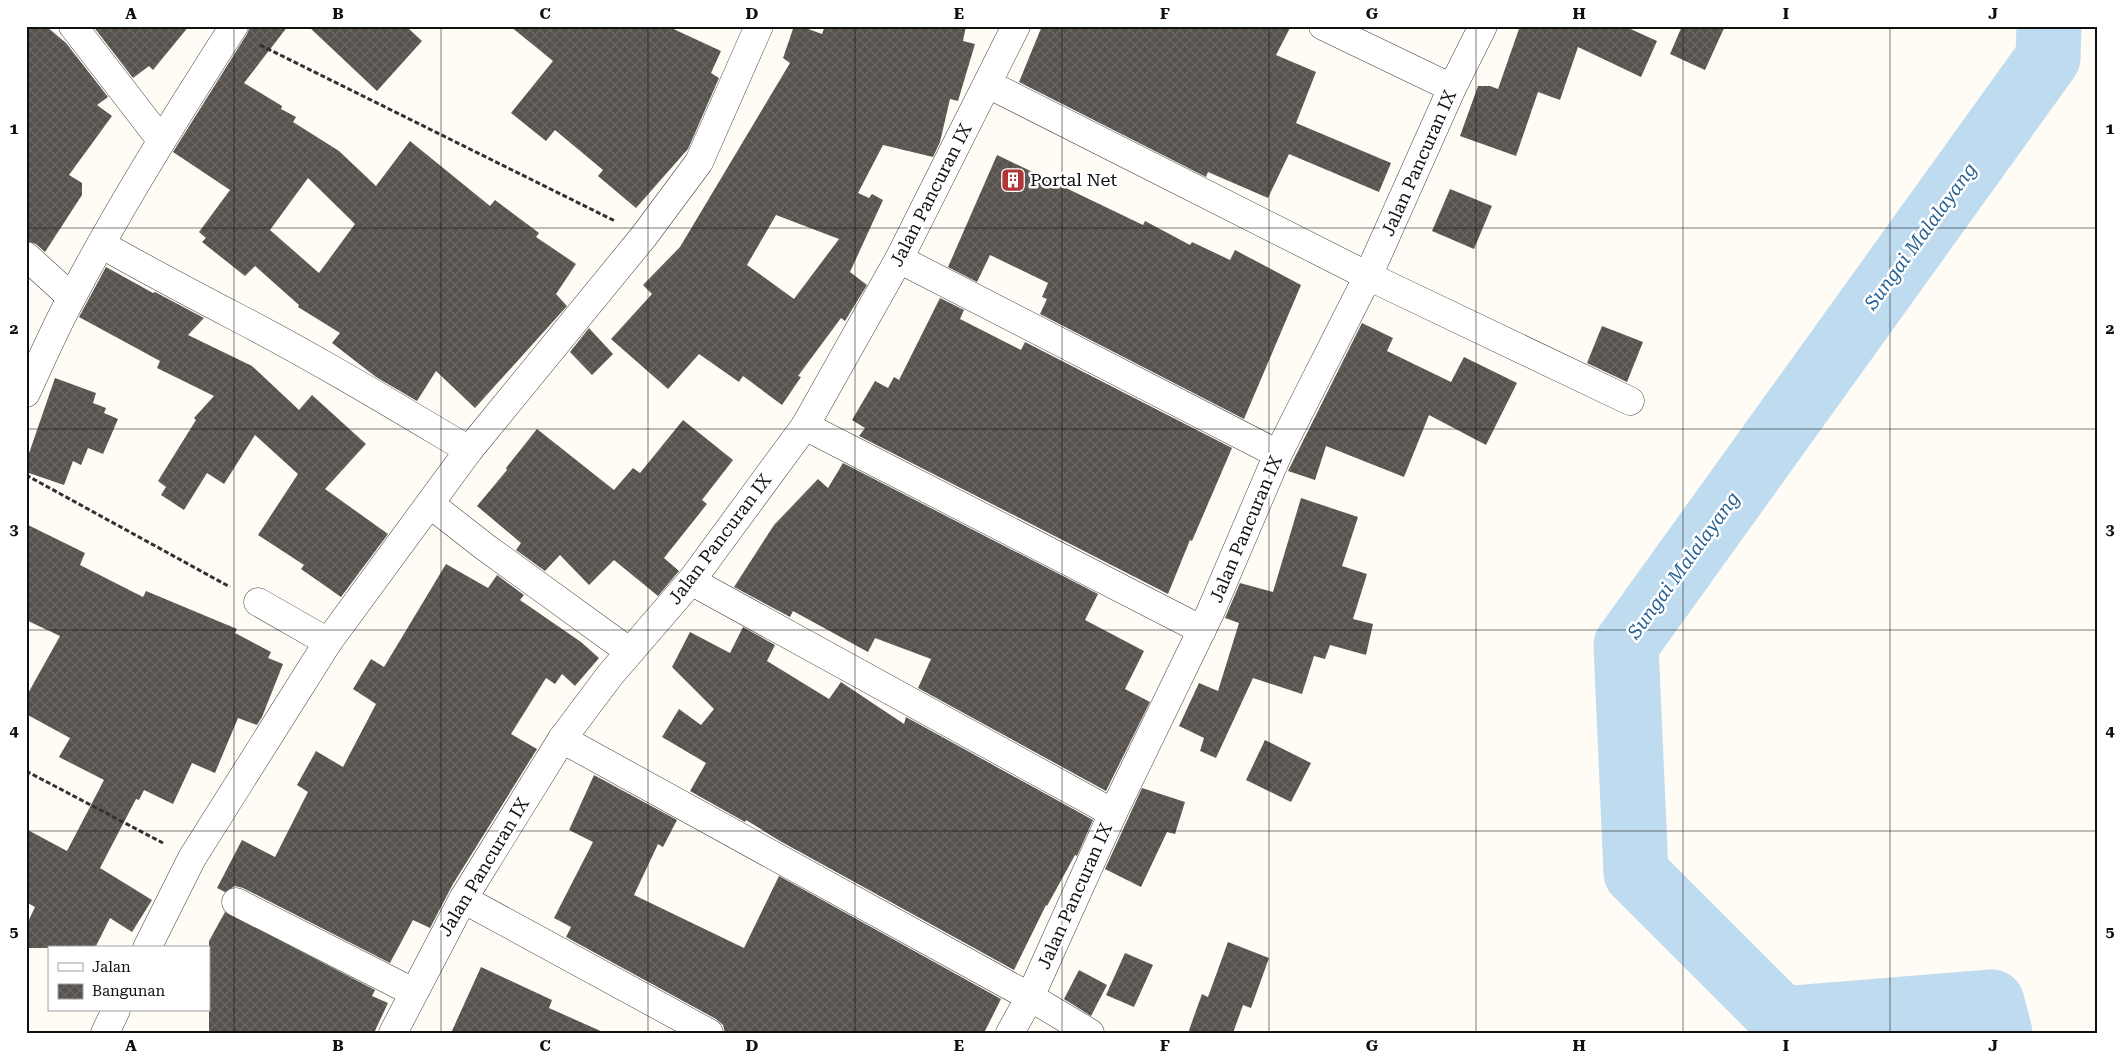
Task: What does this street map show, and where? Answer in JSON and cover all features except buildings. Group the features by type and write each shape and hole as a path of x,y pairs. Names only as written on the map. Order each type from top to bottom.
{"street":[{"path":"74,26 161,140"},
{"path":"148,946 192,858 328,642 469,450 644,236 703,154 759,26"},
{"name":"Jalan Pancuran IX","path":"393,1033 463,898 562,739 630,652 691,580 805,426 899,259 1016,26"},
{"path":"1323,26 1452,88"},
{"name":"Jalan Pancuran IX","path":"1010,1033 1030,997 1113,813 1202,630 1278,454 1368,276 1452,88 1483,26"},
{"path":"26,393 71,297 161,140 232,29"},
{"path":"988,84 1368,276 1630,401"},
{"path":"101,244 159,278 347,377 469,450"},
{"path":"26,256 71,297"},
{"path":"899,259 1278,454"},
{"path":"805,426 1202,630"},
{"path":"430,504 485,547 630,652"},
{"path":"691,580 1113,813"},
{"path":"258,602 328,642"},
{"path":"562,739 1030,997 1090,1033"},
{"path":"463,898 709,1033"},
{"path":"236,902 413,992"},
{"path":"105,1033 115,1012"}],"path":[{"path":"232,29 644,236"},
{"path":"26,475 258,602"},
{"path":"26,772 192,858"}],"waterway":[{"name":"Sungai Malalayang","path":"2000,1033 1992,1002 1782,1019 1636,873 1626,645 2048,58 2049,26"}],"place":[{"name":"Portal Net","path":"1013,180"}]}
